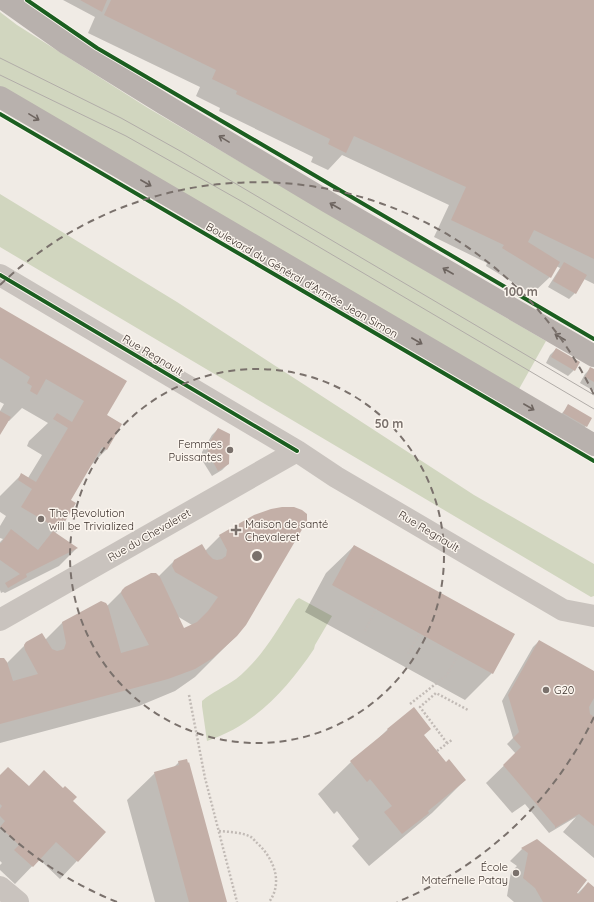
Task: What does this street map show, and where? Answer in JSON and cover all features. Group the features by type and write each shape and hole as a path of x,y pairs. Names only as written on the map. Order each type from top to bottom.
{"main road":[{"path":"5,0 67,44 164,104 328,202 594,356"},
{"name":"Boulevard du Général d'Armée Jean Simon","path":"0,97 594,445"}],"street":[{"name":"Rue Regnault","path":"0,275 297,451 336,477 563,610 594,616"},
{"name":"Rue du Chevaleret","path":"0,620 297,451"},
{"path":"0,887 18,902"}],"path":[{"path":"365,631 376,609"},
{"path":"408,654 420,633"},
{"path":"410,704 447,675 458,655"},
{"path":"447,744 420,707 436,693 468,710"},
{"path":"189,695 205,778 237,902"},
{"path":"437,751 453,739"},
{"path":"219,831 233,832 250,836 265,849 273,864 277,881 274,895 269,902"}],"green space":[{"path":"0,12 17,25 148,108 546,341 519,389 0,86"},
{"path":"0,194 177,302 474,495 594,564 594,596 591,597 0,247"},
{"path":"299,598 332,616 314,649 293,678 268,704 240,726 207,741 202,701 236,679 246,670 262,652 296,600"}],"building":[{"path":"80,0 107,0 102,12"},
{"path":"111,0 594,0 594,259 534,230 528,242 560,262 551,278 502,248 504,245 451,220 466,187 354,136 346,153 328,144 330,139 236,94 237,91 212,79 216,70 104,15"},
{"path":"564,262 587,275 576,294 553,281"},
{"path":"0,307 127,381 107,415 122,424 107,450 102,447 71,500 76,503 60,530 21,507 32,489 18,480 21,473 36,482 68,428 53,419 57,413 72,422 84,401 46,379 37,395 30,391 32,386 27,383 30,377 0,358"},
{"path":"556,348 580,362 575,371 551,357"},
{"path":"590,367 594,369 594,382 585,377"},
{"path":"568,404 592,418 587,427 563,413"},
{"path":"0,411 11,417 0,435"},
{"path":"218,428 230,434 229,464 218,471 208,453 208,445"},
{"path":"282,507 294,507 302,510 307,514 307,521 246,625 237,636 213,658 195,669 168,679 0,724 0,658 4,658 7,662 13,681 38,674 25,650 24,645 26,642 42,633 52,649 57,651 64,649 66,643 62,622 101,601 106,603 108,606 121,653 149,645 121,593 125,587 151,573 156,573 160,577 184,628 197,622 208,611 218,597 175,572 172,566 174,560 202,544 213,559 222,559 226,556 227,550 219,535 254,515"},
{"path":"11,529 38,550 53,531 78,548 26,574 27,577 8,588 5,583 20,574 0,560 0,543"},
{"path":"354,545 515,634 493,674 332,585"},
{"path":"539,640 594,671 594,698 589,707 590,714 594,717 594,826 579,814 555,828 555,826 503,765 521,747 513,738 519,732 508,695"},
{"path":"414,707 431,729 424,735 446,762 449,759 466,780 428,811 429,813 402,834 384,812 392,806 370,779 367,782 350,761"},
{"path":"187,759 227,902 189,902 154,772 179,765 178,761"},
{"path":"8,767 29,786 44,770 63,788 65,786 77,797 73,801 106,832 78,862 56,842 33,867 14,850 19,845 0,827 5,821 0,816 0,809 2,806 0,804 0,775"},
{"path":"537,839 587,880 577,893 579,894 588,882 594,887 594,902 543,902 535,888 523,878 528,853 521,848"}],"tram line":[{"path":"0,58 121,118 182,152 594,395"},
{"path":"0,75 126,136 241,201 594,409"}],"cycle path":[{"path":"27,0 97,48 594,339"},
{"path":"0,114 594,461"},
{"path":"0,275 297,451"}],"place":[{"name":"Femmes Puissantes","path":"230,450"},
{"name":"The Revolution will be Trivialized","path":"41,519"},
{"name":"Maison de santé Chevaleret","path":"236,530"},
{"name":"G20","path":"546,690"},
{"name":"École Maternelle Patay","path":"516,873"}]}
